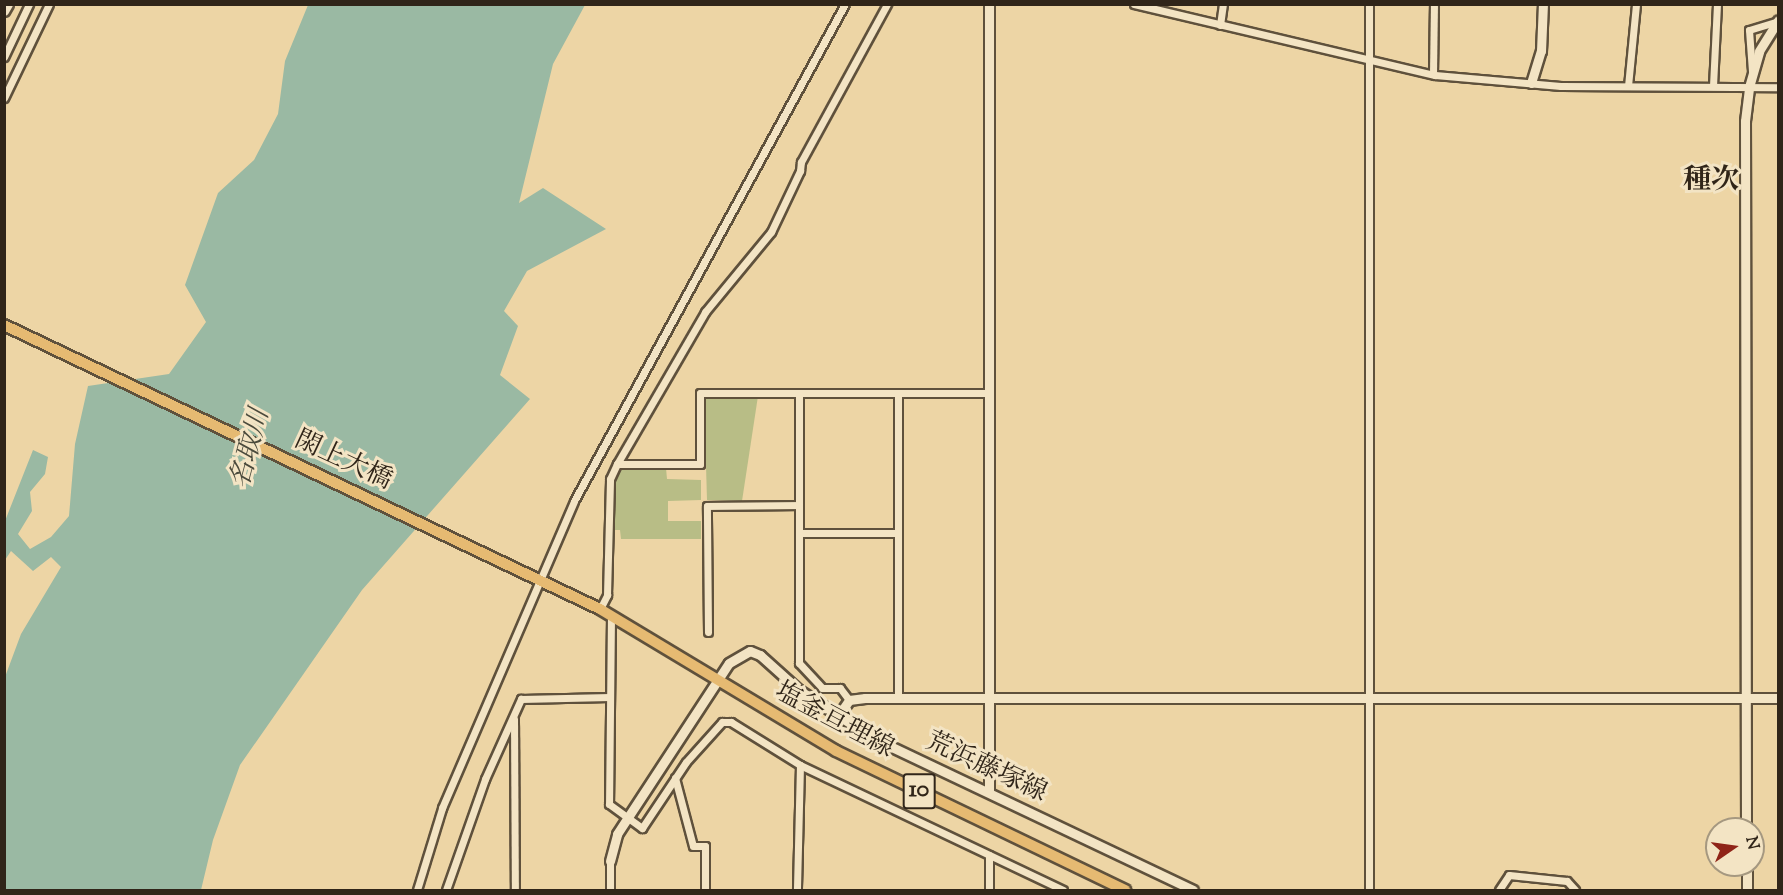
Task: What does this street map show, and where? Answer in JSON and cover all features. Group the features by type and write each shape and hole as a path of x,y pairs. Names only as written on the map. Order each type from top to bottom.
{"main road":[{"name":"閖上大橋","path":"4,325 535,577"},
{"name":"塩釜亘理線","path":"535,577 600,609 836,751 1125,891"}],"street":[{"path":"4,11 8,4"},
{"path":"4,57 29,4"},
{"path":"4,98 49,4"},
{"path":"417,891 442,808 535,577 844,4"},
{"path":"600,609 607,595 610,479 617,464 705,312 771,232 801,171 801,162 887,4"},
{"path":"989,4 989,792"},
{"path":"1134,4 1433,74 1532,83 1779,87"},
{"path":"1220,25 1223,4"},
{"path":"1368,4 1369,891"},
{"path":"1433,74 1434,4"},
{"path":"1532,83 1540,51 1543,4"},
{"path":"1628,86 1636,4"},
{"path":"1713,86 1717,4"},
{"path":"1753,74 1749,30 1779,21"},
{"path":"1746,817 1745,121 1749,87 1759,51 1779,21"},
{"path":"617,464 700,464 700,393 989,393"},
{"path":"799,393 799,663 822,687 840,688 849,700"},
{"path":"898,393 898,698"},
{"path":"708,632 708,506 799,505"},
{"path":"799,533 898,533"},
{"path":"611,616 609,804 626,819 642,828 675,778 716,728 726,720 800,765 1063,891"},
{"name":"荒浜藤塚線","path":"718,680 729,663 750,651 838,716 873,738 1193,891"},
{"path":"610,891 612,847 626,819 718,680"},
{"path":"446,891 485,778 522,699 610,697"},
{"path":"849,700 898,698 1779,698"},
{"path":"838,716 849,700"},
{"path":"514,715 515,891"},
{"path":"797,891 800,765"},
{"path":"675,778 693,846 705,846 705,891"},
{"path":"989,855 989,891"},
{"path":"1499,891 1509,875 1567,881 1575,891"}],"green space":[{"path":"704,396 758,396 742,501 707,500"},
{"path":"620,468 666,468 667,479 701,480 701,500 668,501 668,521 701,521 701,539 621,539 620,530 615,530 614,485"}],"water":[{"name":"名取川","path":"308,5 585,5 553,64 519,203 543,188 606,229 527,271 504,311 518,326 500,375 530,399 362,590 240,765 213,840 201,890 5,890 5,677 21,634 61,567 51,557 33,571 11,551 5,560 5,521 33,450 48,457 45,474 30,492 32,511 18,534 30,549 51,537 69,516 75,444 88,386 169,374 206,322 185,285 218,193 254,160 278,114 285,61"}],"district":[{"name":"種次","path":"1711,181"}]}
